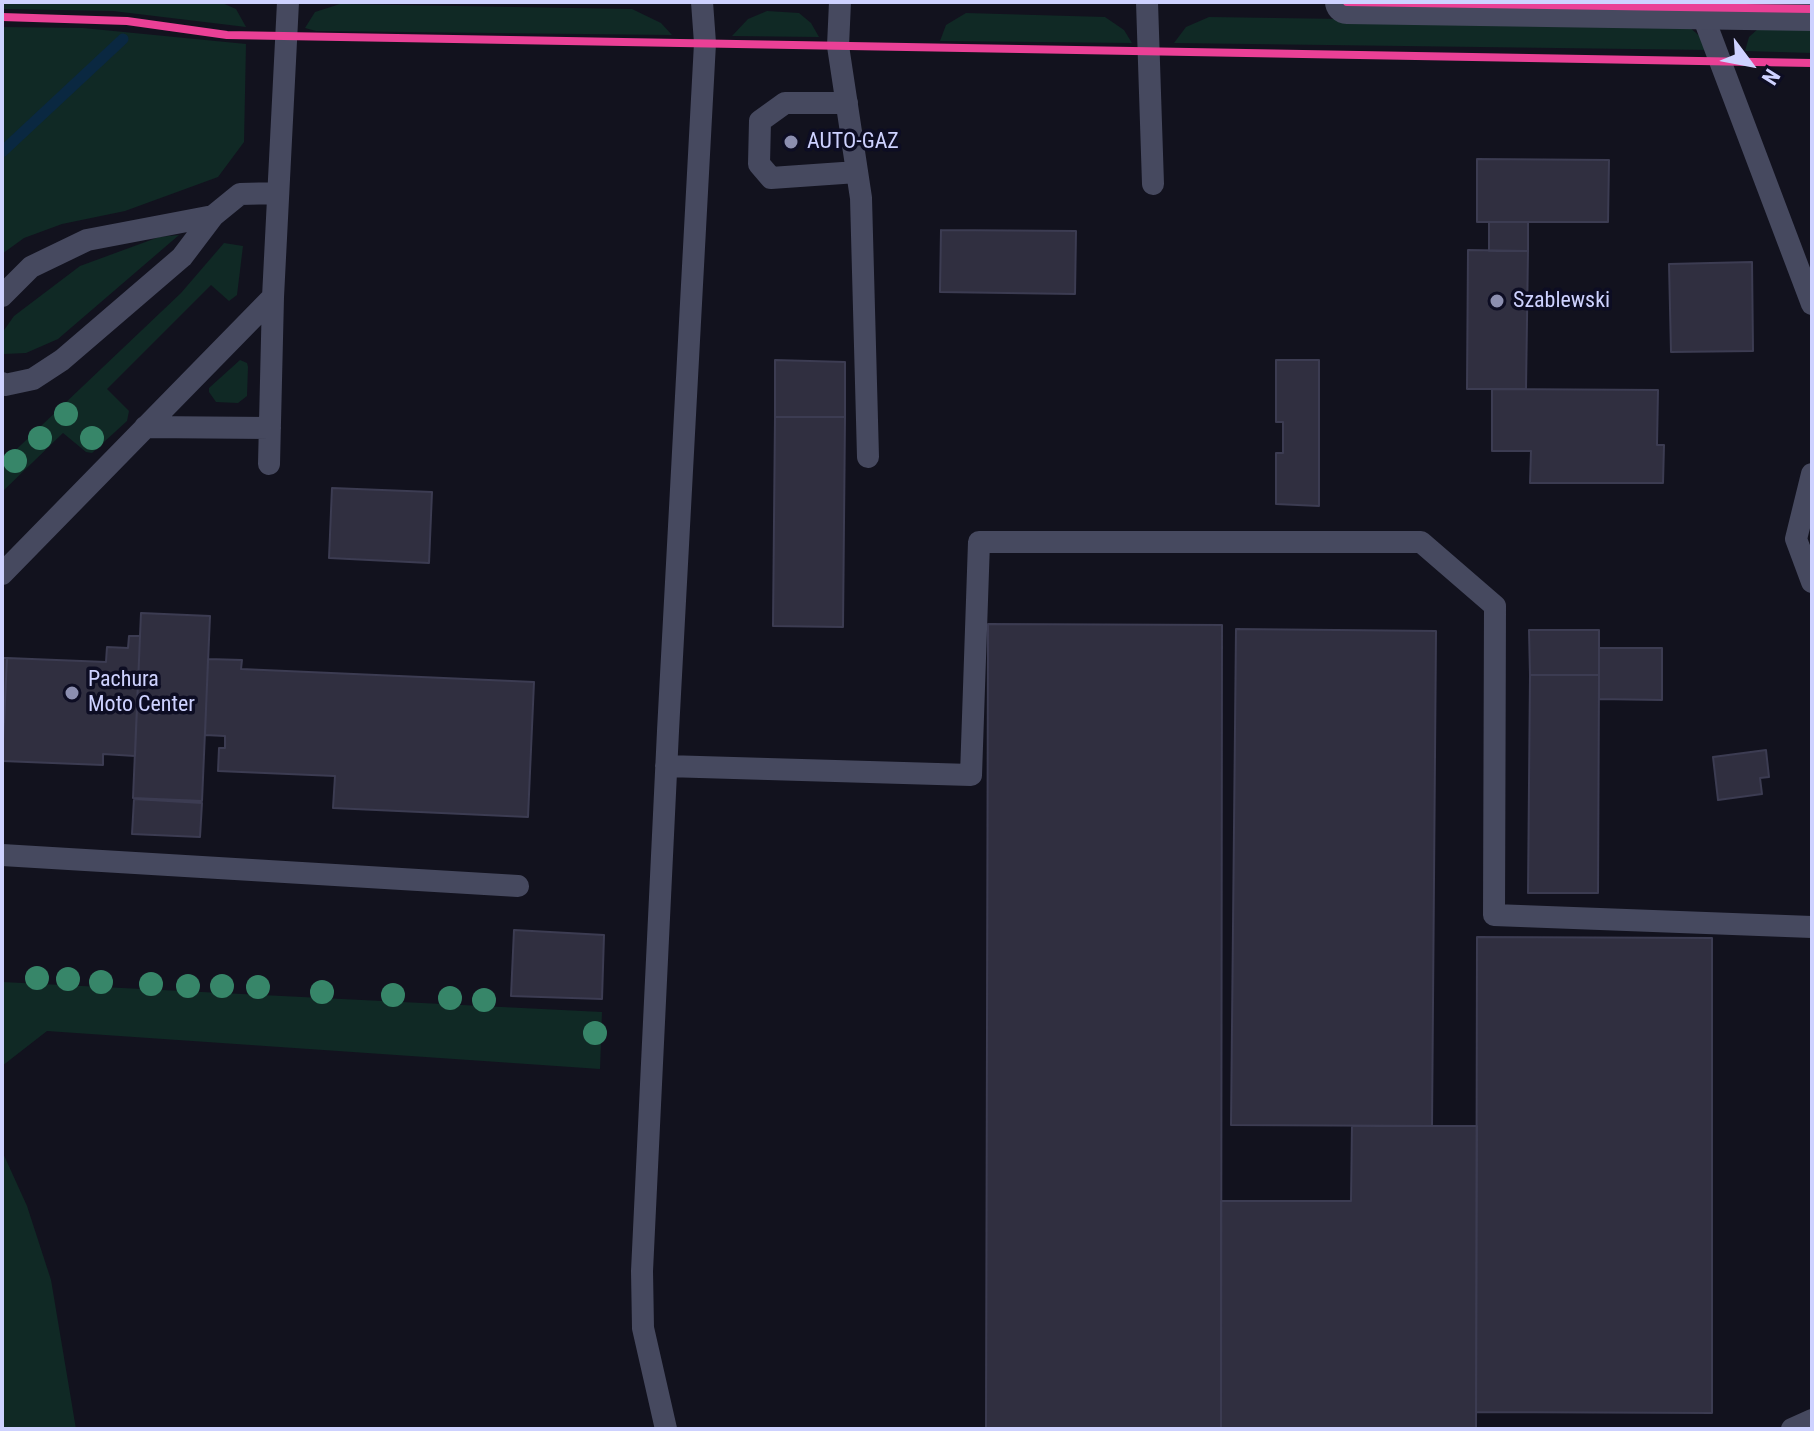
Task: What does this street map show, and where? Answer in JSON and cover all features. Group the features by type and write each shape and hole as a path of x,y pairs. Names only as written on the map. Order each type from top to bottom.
{"street":[{"path":"1347,2 1812,9"}],"lane":[{"path":"269,464 273,297 288,2"},
{"path":"666,1429 643,1328 642,1271 705,43 702,2"},
{"path":"840,2 838,46 861,198 868,457"},
{"path":"1147,2 1153,184"},
{"path":"1700,8 1812,304"},
{"path":"847,103 785,103 760,121 759,164 771,178 857,172"},
{"path":"2,383 33,379 62,360 182,257 213,216 240,194 278,193"},
{"path":"2,296 31,267 87,240 213,216"},
{"path":"2,574 273,297"},
{"path":"145,427 270,428"},
{"path":"1812,474 1796,539 1812,582"},
{"path":"666,766 971,775 979,542 1421,542 1495,606 1494,915 1812,927"},
{"path":"2,855 518,886"},
{"path":"1792,1429 1812,1420"}],"green space":[{"path":"2,2 220,2 236,9 246,27 113,11 2,9"},
{"path":"340,4 632,9 661,23 672,35 316,31 305,28 315,12"},
{"path":"767,11 799,13 811,23 819,37 732,36 748,19"},
{"path":"966,13 1105,17 1124,30 1132,43 940,41 946,25"},
{"path":"1209,17 1688,26 1703,39 1708,50 1174,43 1186,27"},
{"path":"1812,26 1812,53 1745,51 1749,37 1759,28"},
{"path":"2,27 83,28 246,44 244,142 218,177 125,211 62,224 24,238 2,254"},
{"path":"179,235 58,339 26,353 4,354 2,333 14,316 80,266 159,237"},
{"path":"224,243 243,246 237,295 229,301 211,285 107,389 129,411 127,421 92,453 86,452 63,433 2,492 2,463 181,293"},
{"path":"240,360 248,367 247,396 238,403 216,402 209,388"},
{"path":"2,982 602,1012 600,1069 47,1031 2,1066"},
{"path":"2,1151 27,1206 51,1280 76,1429 2,1429"}],"building":[{"path":"1477,159 1609,160 1608,222 1477,222"},
{"path":"1489,222 1528,222 1528,251 1489,251"},
{"path":"941,230 1076,231 1075,294 940,292"},
{"name":"Szablewski","path":"1468,250 1528,251 1526,389 1467,389"},
{"path":"1752,262 1753,351 1671,352 1669,264"},
{"path":"775,360 845,362 845,417 775,417"},
{"path":"1276,360 1319,360 1319,506 1276,504 1276,453 1283,453 1283,422 1276,422"},
{"path":"1492,389 1658,390 1657,445 1664,445 1663,483 1530,483 1531,451 1492,451"},
{"path":"775,417 845,417 843,627 773,626"},
{"path":"332,488 432,492 429,563 329,558"},
{"path":"141,613 210,616 202,801 133,798"},
{"path":"988,624 1222,625 1221,1429 986,1429"},
{"path":"1236,629 1436,631 1432,1126 1231,1125"},
{"path":"1529,630 1599,630 1599,675 1530,675"},
{"name":"Pachura Moto Center","path":"129,636 140,636 135,756 103,754 103,765 2,761 7,658 106,662 107,647 128,648"},
{"path":"1599,648 1662,648 1662,700 1599,699"},
{"path":"2,658 7,658 4,723 2,723"},
{"path":"208,659 242,660 241,669 534,682 528,817 333,808 335,776 218,771 219,748 225,748 225,736 205,735"},
{"path":"1530,675 1599,675 1598,893 1528,893"},
{"path":"1766,750 1769,777 1760,778 1762,794 1718,800 1713,757"},
{"path":"134,799 202,803 200,837 132,834"},
{"path":"514,930 604,935 602,999 511,996"},
{"path":"1477,937 1712,938 1712,1413 1476,1412"},
{"path":"1352,1126 1477,1126 1476,1429 1221,1429 1221,1201 1351,1201"}],"waterway":[{"path":"2,152 123,39"}],"cycle path":[{"path":"1347,2 1812,9"},
{"path":"2,17 127,21 227,35 1812,63"}],"place":[{"name":"AUTO-GAZ","path":"791,142"},
{"name":"Szablewski","path":"1497,301"},
{"name":"Pachura Moto Center","path":"72,693"}]}
